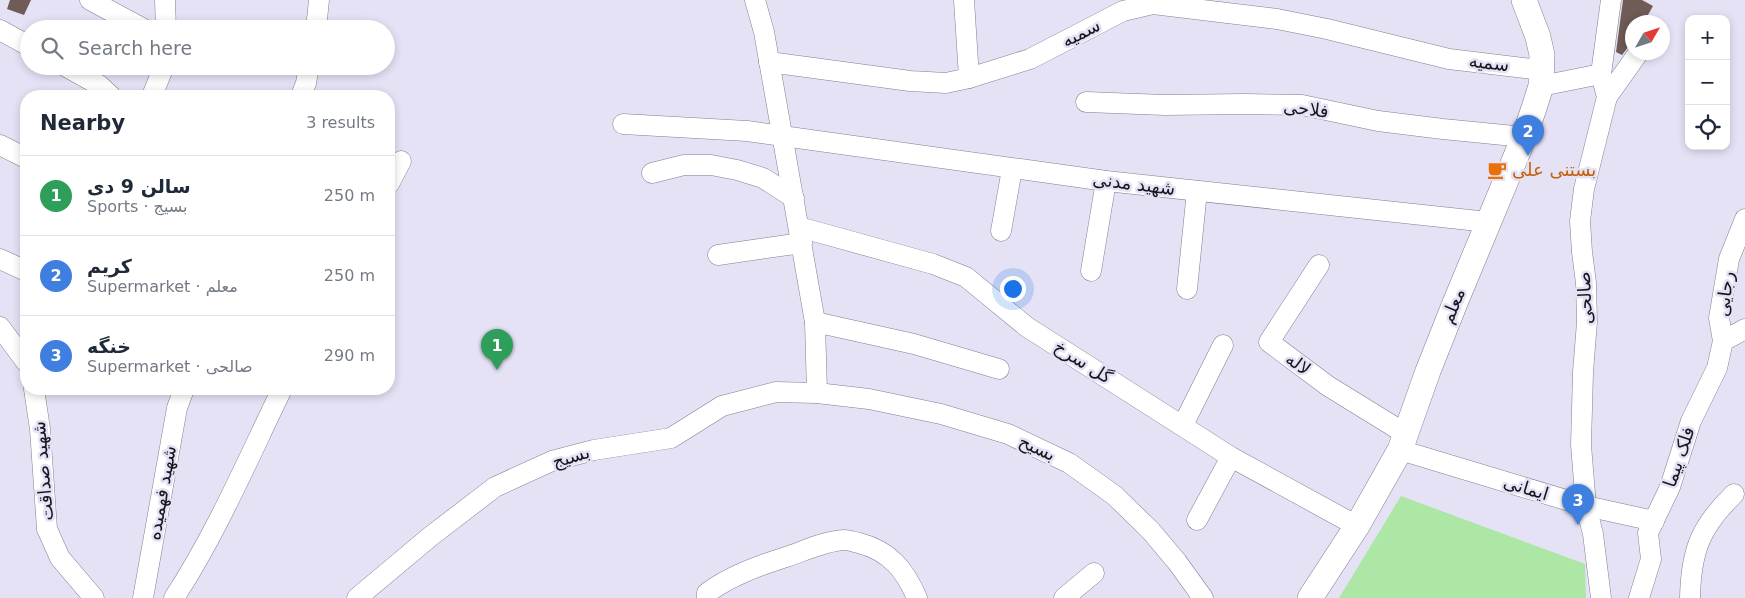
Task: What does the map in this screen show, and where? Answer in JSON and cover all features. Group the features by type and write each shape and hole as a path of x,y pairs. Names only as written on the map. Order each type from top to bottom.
{"main road":[{"name":"معلم","path":"1310,598 1357,526 1403,442 1428,372 1524,137 1541,78 1542,55 1538,37 1524,0"}],"street":[{"path":"90,0 127,20"},
{"path":"165,0 166,20"},
{"path":"317,20 319,0"},
{"path":"755,0 764,32 815,322 817,393"},
{"path":"964,0 969,78"},
{"name":"صالحی","path":"1601,598 1594,534 1586,506 1581,445 1583,372 1587,322 1586,283 1580,221 1584,189 1607,97 1602,74 1611,0"},
{"name":"سمیه","path":"769,62 946,83 969,78 1030,59 1123,11 1152,4 1277,19 1541,78 1602,74"},
{"path":"0,30 20,41"},
{"path":"1607,97 1633,60"},
{"path":"81,75 104,90"},
{"path":"154,90 160,75"},
{"path":"303,90 307,75"},
{"name":"فلاحی","path":"1086,102 1165,105 1302,105 1378,120 1444,130 1524,137"},
{"name":"شهید مدنی","path":"623,124 747,131 1012,169 1488,222"},
{"path":"0,145 20,155"},
{"path":"395,172 401,161"},
{"path":"652,173 684,166 711,165 763,178 794,198"},
{"path":"1001,231 1012,169"},
{"path":"1091,271 1106,180"},
{"path":"1187,289 1197,191"},
{"name":"رجایی","path":"1723,342 1719,318 1729,259 1745,219"},
{"path":"718,256 800,235"},
{"name":"گل سرخ","path":"800,235 924,261 966,278 1027,327 1232,457 1357,526"},
{"path":"0,259 20,268"},
{"name":"لاله","path":"1319,265 1268,342 1403,442"},
{"path":"815,322 914,344 999,369"},
{"path":"0,327 20,354"},
{"path":"1723,342 1745,329"},
{"name":"فلک پیما","path":"1639,598 1651,559 1648,533 1670,487 1691,421 1717,368 1723,342"},
{"path":"1182,425 1223,345"},
{"name":"بسیج","path":"357,598 431,536 495,488 552,461 594,450 671,438 722,406 776,392 817,393"},
{"name":"بسیح","path":"817,393 869,399 941,414 1008,434 1069,463 1114,496 1151,531 1177,562 1203,598"},
{"name":"شهید صداقت","path":"35,395 40,429 47,529 60,558 94,598"},
{"name":"شهید فهمیده","path":"143,598 177,408 182,395"},
{"path":"174,598 190,574 240,478 279,395"},
{"name":"ایمانی","path":"1403,442 1586,506 1654,521"},
{"path":"1197,520 1232,457"},
{"path":"1690,598 1691,573 1700,536 1717,510 1734,494"},
{"path":"707,598 706,593 724,580 770,562 822,545 845,540 866,545 888,555 903,571 917,598"},
{"path":"1064,598 1094,573"}],"green space":[{"path":"1401,496 1585,564 1586,598 1339,598"}],"building":[{"path":"10,0 31,0 24,15 7,9"},
{"path":"1623,0 1642,0 1653,6 1648,15 1625,15 1625,51 1622,55 1616,52"}],"place":[{"name":"کریم","path":"1528,156"},
{"name":"بستنی علی","path":"1497,170"},
{"name":"سالن 9 دی","path":"497,370"},
{"name":"خنگه","path":"1578,525"}]}
